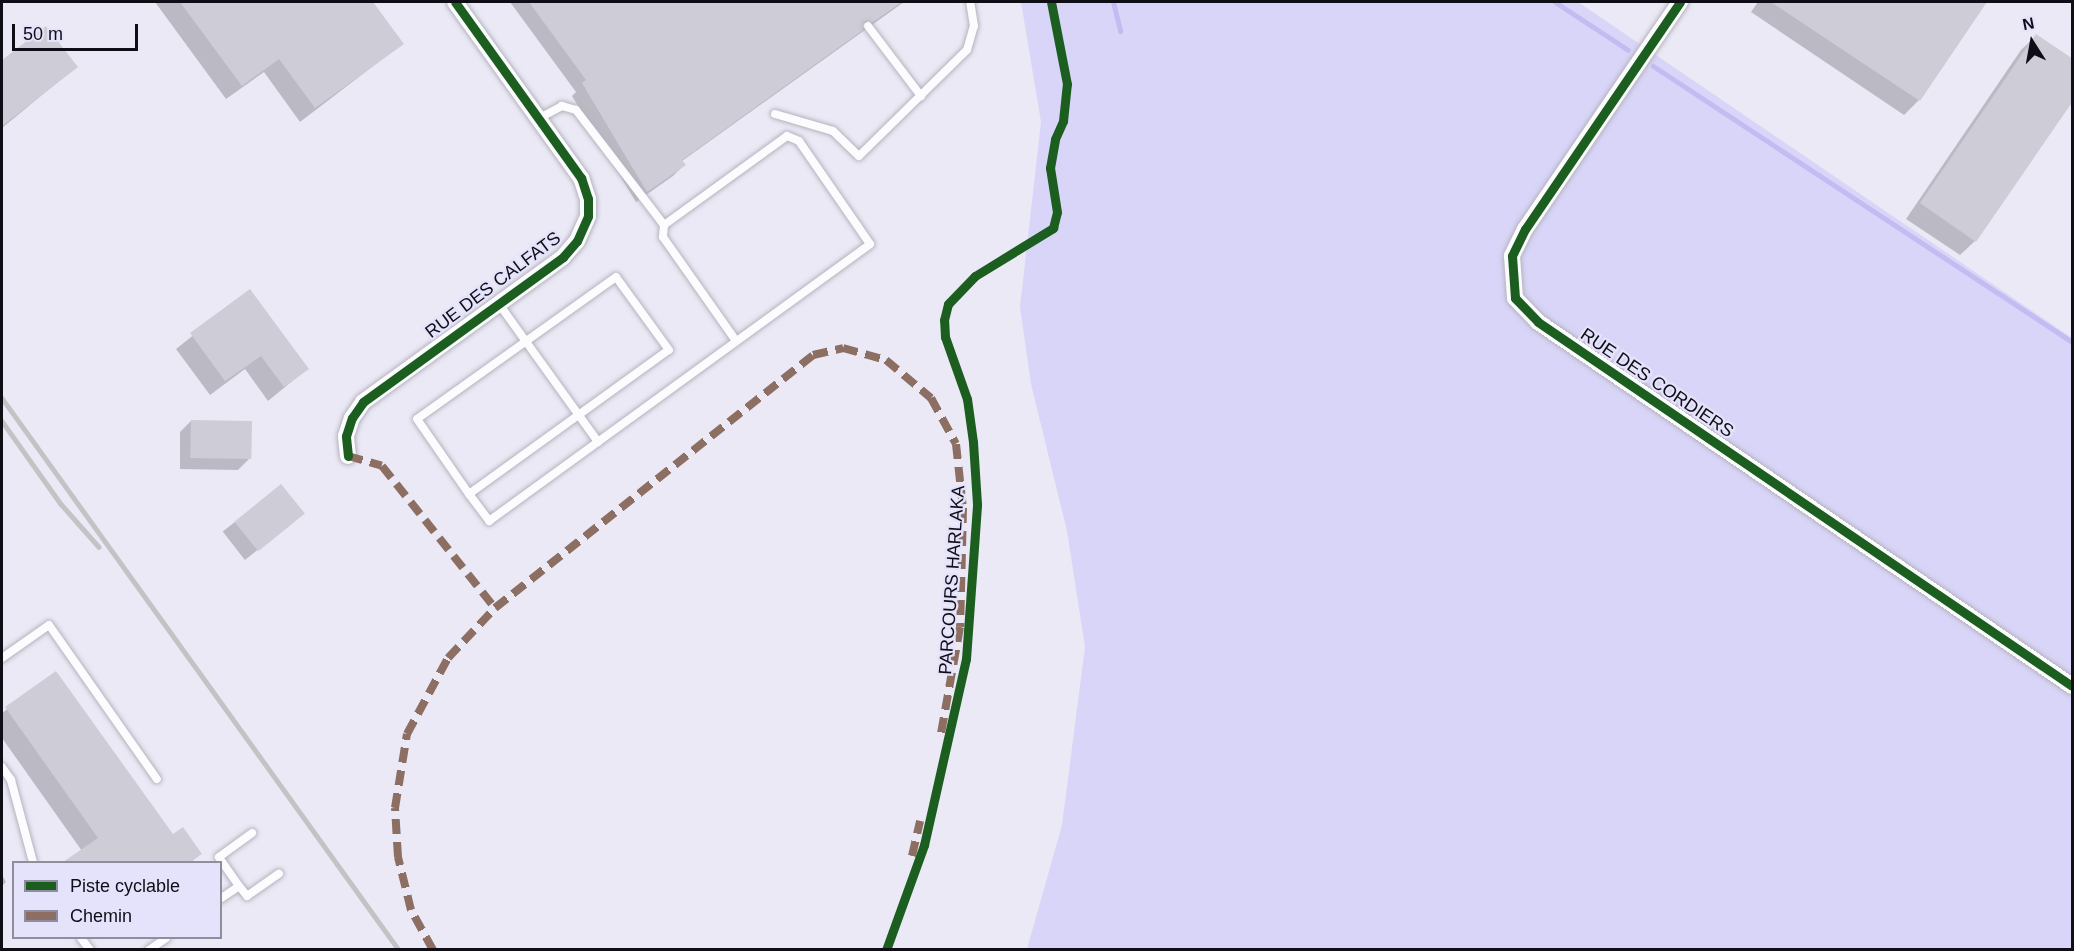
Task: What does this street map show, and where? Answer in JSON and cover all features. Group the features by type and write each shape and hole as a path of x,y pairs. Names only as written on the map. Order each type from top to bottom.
{"street":[{"name":"RUE DES CALFATS","path":"348,456 346,436 352,418 363,402 563,257 577,241 588,216 588,199 581,178 455,2"},
{"name":"RUE DES CORDIERS","path":"1680,2 1525,229 1512,255 1515,298 1538,322 2073,686"}],"lane":[{"path":"775,114 833,131 859,156 957,62 973,40 970,2"},
{"path":"868,26 921,96"},
{"path":"538,119 561,106 576,110 663,225 663,237 736,342"},
{"path":"469,494 669,350 616,276 417,419 469,494 489,521 870,244 799,141 787,136 663,225"},
{"path":"499,304 597,442"},
{"path":"2,658 49,625 157,779"},
{"path":"2,767 11,780 33,861"},
{"path":"222,861 219,857 252,833"},
{"path":"222,862 247,896 279,874"},
{"path":"222,898 238,886"},
{"path":"149,950 165,939"}],"shaded area":[{"path":"1021,2 1578,2 2072,338 2072,949 1027,949 1062,825 1085,647 1067,531 1031,384 1020,307 1041,122"}],"building":[{"path":"180,2 373,2 404,44 315,108 279,59 242,86"},
{"path":"529,2 902,2 873,22 865,21 863,30 682,160 686,165 647,192 582,83 586,80"},
{"path":"1771,2 1987,2 1920,101"},
{"path":"46,26 78,67 2,126 2,60"},
{"path":"2036,34 2073,59 2073,101 1976,242 1920,203"},
{"path":"250,289 309,369 284,387 261,356 225,381 190,333"},
{"path":"191,420 252,421 251,459 190,458"},
{"path":"281,484 305,514 258,551 234,522"},
{"path":"56,671 173,834 183,827 202,854 192,861 64,861 98,838 5,707"}],"waterway":[{"path":"1113,2 1120,31"},
{"path":"1555,2 1628,50"},
{"path":"1653,66 2072,342"}],"railway":[{"path":"2,398 399,950"},
{"path":"2,421 61,504 99,547"}],"marked path":[{"path":"433,950 411,910 398,857 395,808 407,734 448,658 495,608 813,355 843,348 886,360 931,398 956,444 963,508 960,627 941,734"},
{"path":"348,456 382,466 495,608"},
{"path":"912,856 920,821"}],"cycle path":[{"path":"348,456 346,436 352,418 363,402 563,257 577,241 588,216 588,199 581,178 455,2"},
{"name":"PARCOURS HARLAKA","path":"886,950 924,845 966,659 977,504 973,442 967,399 945,337 944,320 948,304 975,276 1053,228 1057,212 1050,168 1055,139 1063,121 1067,84 1051,2"},
{"path":"1680,2 1525,229 1512,256 1515,298 1538,322 2072,686"}]}
